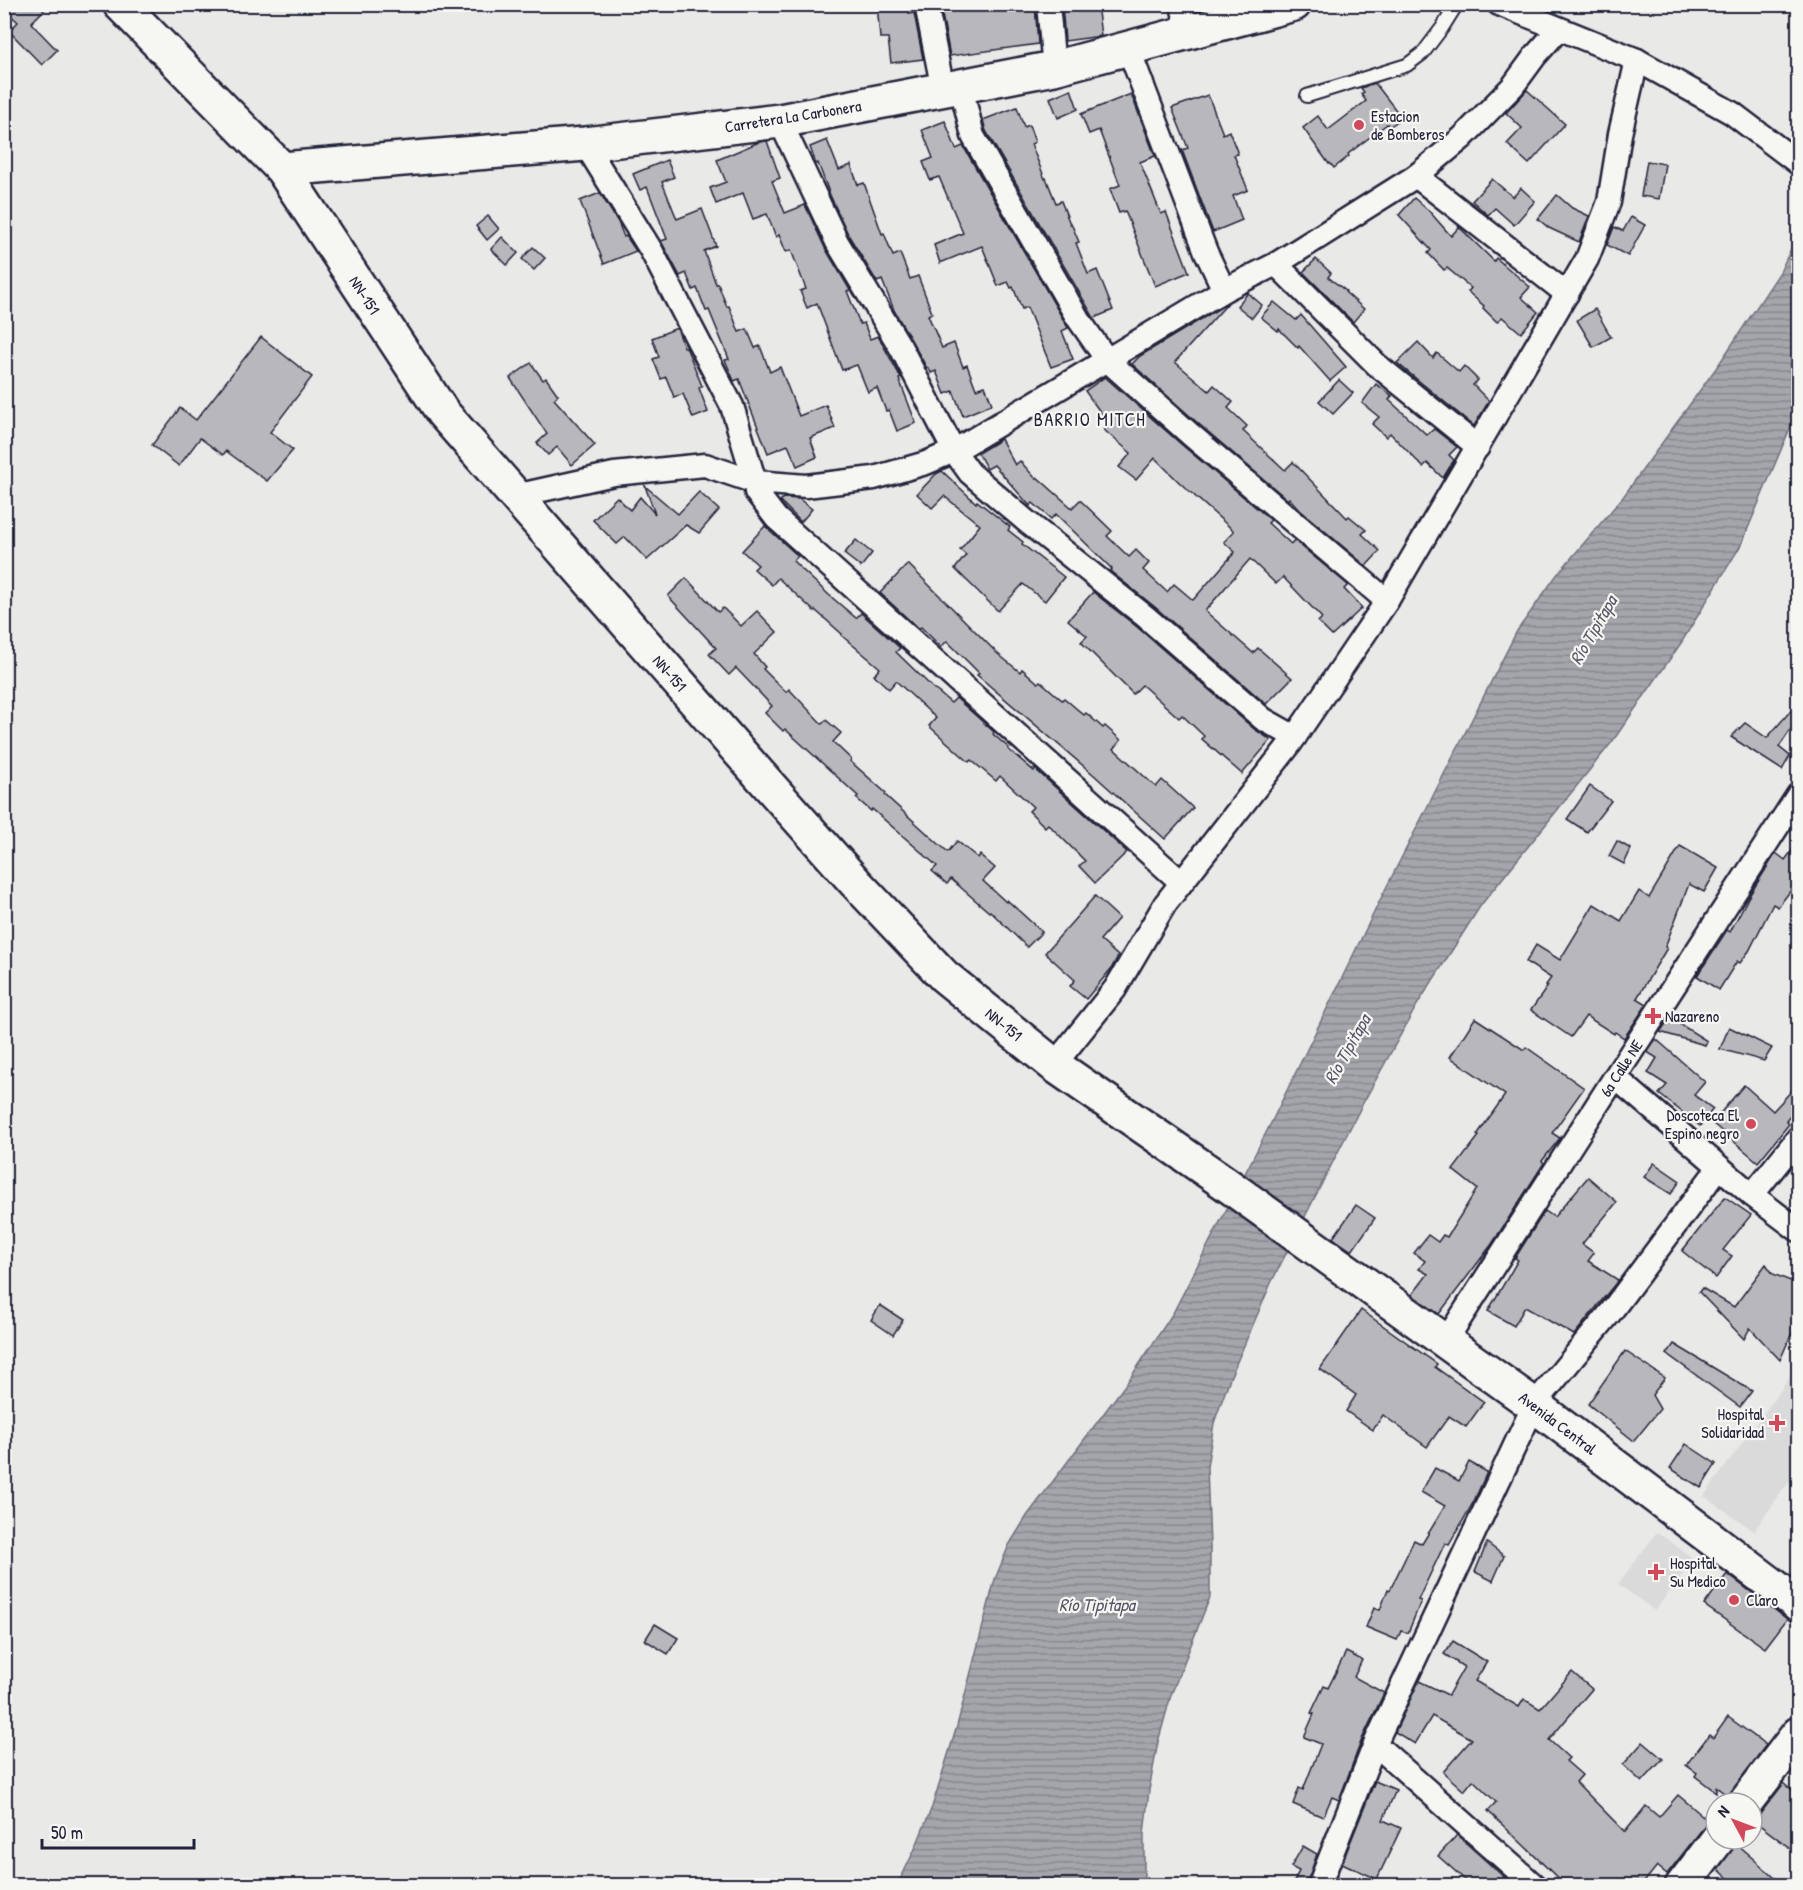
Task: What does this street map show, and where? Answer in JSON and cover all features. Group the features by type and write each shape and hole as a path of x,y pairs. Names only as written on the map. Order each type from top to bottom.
{"street":[{"name":"NN-151","path":"120,4 282,169 443,413 750,764 856,883 944,976 1054,1065 1314,1247"},
{"path":"926,4 952,88 973,136 1077,317 1107,360 1191,435 1387,601"},
{"path":"1048,4 1054,68"},
{"name":"Carretera La Carbonera","path":"282,169 585,144 780,121 1054,68 1129,50 1185,19 1294,4"},
{"path":"1499,4 1637,60 1732,113 1798,163"},
{"path":"515,496 614,474 705,465 755,482 806,486 874,478 926,463 954,451 1224,290 1275,264 1416,176 1462,138 1513,86 1559,29"},
{"path":"1129,50 1206,252 1224,290"},
{"path":"1054,1065 1115,989 1165,904 1294,737 1387,601 1587,260 1609,201 1620,134 1637,60"},
{"path":"780,121 837,242 901,348 954,451 970,473 1146,617 1263,719 1294,737"},
{"path":"585,144 651,250 732,406 756,492 776,518 1181,882"},
{"path":"1416,176 1567,294"},
{"path":"1275,264 1377,364 1478,447"},
{"name":"6a Calle NE","path":"1445,1342 1798,795"},
{"path":"1615,1077 1752,1195 1798,1230"},
{"path":"1752,1195 1798,1138"},
{"path":"1320,1886 1375,1744 1534,1405 1610,1313 1719,1167"},
{"name":"Avenida Central","path":"1314,1247 1534,1405 1798,1604"},
{"path":"1754,1791 1798,1734"},
{"path":"1375,1744 1535,1886"},
{"path":"1682,1886 1709,1851"}],"lane":[{"path":"1307,96 1407,65 1424,53 1458,4"}],"shaded area":[{"name":"Hospital Solidaridad","path":"1793,1373 1798,1377 1798,1469 1754,1531 1704,1496"},
{"name":"Hospital Su Medico","path":"1657,1532 1694,1559 1655,1611 1618,1584"}],"water":[{"name":"Río Tipitapa","path":"1798,234 1798,396 1793,421 1741,545 1681,643 1612,742 1481,905 1417,1005 1362,1105 1271,1283 1230,1378 1214,1423 1207,1467 1210,1597 1171,1695 1158,1742 1144,1834 1144,1885 897,1886 932,1807 957,1726 995,1579 1009,1545 1027,1516 1131,1377 1173,1313 1271,1123 1386,888 1517,631 1556,576 1623,497 1719,364 1780,272"}],"building":[{"path":"4,4 50,4 31,23 57,50 42,65 9,31 18,22 4,9"},
{"path":"877,4 908,4 909,14 914,13 923,59 891,63 888,38 880,38"},
{"path":"940,4 1035,4 1038,44 950,56"},
{"path":"1062,4 1097,4 1101,36 1065,41"},
{"name":"Estacion de Bomberos","path":"1375,83 1402,118 1389,127 1387,124 1348,154 1349,156 1334,168 1303,128 1318,116 1328,130 1366,101 1361,94 1364,92 1361,88"},
{"path":"1071,89 1078,109 1058,118 1050,98"},
{"path":"1527,90 1565,124 1529,164 1507,144 1522,128 1506,113"},
{"path":"1131,94 1155,156 1140,162 1161,214 1166,212 1189,272 1155,286 1125,211 1119,213 1110,189 1120,185 1099,130 1089,134 1081,114"},
{"path":"1208,95 1223,134 1229,131 1238,154 1234,155 1248,190 1233,196 1242,220 1213,232 1182,150 1188,148 1172,108"},
{"path":"1017,107 1024,127 1029,125 1035,142 1031,144 1056,203 1061,201 1071,223 1088,274 1097,270 1113,310 1094,318 986,131 983,120"},
{"path":"945,121 956,149 963,146 1068,328 1062,331 1073,359 1051,367 1027,307 1022,309 1013,287 1011,288 1008,282 998,286 982,246 940,263 934,245 963,233 939,177 930,180 923,162 933,158 922,130"},
{"path":"827,140 839,170 851,165 858,185 864,183 882,234 884,233 893,256 900,253 910,279 918,276 932,313 928,315 942,348 954,343 963,367 967,365 976,389 985,386 992,404 963,416 953,391 945,394 936,371 931,373 927,368 894,310 882,280 877,282 849,236 818,163 816,164 810,147"},
{"path":"767,141 780,178 772,181 785,213 805,205 825,248 850,290 847,291 860,324 864,323 870,339 878,336 901,378 899,379 916,423 897,431 877,388 868,392 857,365 842,370 817,303 807,308 800,291 806,289 791,250 786,252 779,235 776,237 767,214 753,219 743,193 716,204 710,188 726,182 717,160 759,142"},
{"path":"667,160 674,177 662,182 677,219 702,209 716,246 704,251 716,284 718,284 727,307 729,306 739,332 747,329 755,348 760,346 770,372 780,367 799,416 826,405 835,428 810,438 817,457 797,466 788,445 768,453 739,379 734,381 725,360 729,359 709,310 706,311 697,288 693,290 686,273 680,276 661,241 667,239 647,187 640,190 633,174"},
{"path":"1647,161 1665,164 1659,199 1641,196"},
{"path":"1492,179 1513,197 1521,188 1535,201 1514,225 1495,208 1488,215 1472,201"},
{"path":"600,193 618,222 624,237 626,236 636,251 604,264 580,201"},
{"path":"1557,195 1572,208 1589,216 1579,242 1549,228 1538,219"},
{"path":"1414,198 1451,236 1459,227 1494,261 1496,258 1530,287 1521,297 1538,312 1521,333 1502,317 1497,322 1468,292 1471,288 1447,268 1444,270 1428,253 1431,250 1399,215"},
{"path":"488,216 499,229 487,240 476,226"},
{"path":"1631,217 1645,225 1628,256 1607,245 1614,227 1623,231"},
{"path":"502,237 518,253 507,265 491,249"},
{"path":"533,247 545,258 534,270 522,259"},
{"path":"1316,259 1331,273 1328,277 1364,309 1353,322 1303,272"},
{"path":"1248,293 1262,305 1252,318 1237,306"},
{"path":"1274,302 1296,320 1301,315 1346,367 1330,381 1299,346 1298,348 1279,329 1278,331 1261,317"},
{"path":"1228,303 1175,362 1209,391 1214,385 1233,402 1228,408 1247,426 1243,431 1285,470 1293,462 1347,518 1349,516 1366,530 1362,534 1380,551 1366,566 1132,364 1140,356"},
{"path":"1595,309 1611,337 1593,347 1577,320"},
{"path":"677,328 702,386 699,388 708,412 693,418 683,394 674,397 666,377 661,379 653,359 659,357 652,338"},
{"path":"261,337 312,377 270,432 293,450 267,481 226,451 223,455 200,438 179,466 152,445 180,408 196,420"},
{"path":"1418,342 1433,358 1437,353 1459,372 1464,366 1478,380 1473,385 1489,401 1474,426 1397,363"},
{"path":"531,363 558,395 554,399 595,445 572,465 557,447 548,455 537,443 547,434 510,378"},
{"path":"1105,377 1271,520 1268,523 1291,544 1294,540 1348,585 1344,589 1362,608 1332,636 1318,622 1322,618 1283,577 1276,584 1250,559 1205,611 1253,653 1258,648 1292,678 1266,704 1155,607 1110,571 1112,569 1056,514 1051,519 1033,503 1030,506 994,465 987,469 978,453 1001,439 1015,465 1020,461 1036,479 1037,477 1072,508 1080,500 1112,531 1107,536 1129,557 1136,550 1149,563 1143,570 1167,592 1174,584 1193,600 1235,552 1224,542 1234,531 1155,458 1136,480 1119,467 1131,453 1104,430 1109,424 1085,391"},
{"path":"1339,380 1353,393 1333,414 1319,401"},
{"path":"1376,384 1392,396 1389,400 1427,435 1434,429 1457,447 1449,455 1454,460 1443,478 1427,463 1423,467 1390,433 1386,437 1372,424 1379,417 1362,403"},
{"path":"942,471 976,503 977,501 1010,527 1008,530 1023,542 1022,544 1064,577 1045,601 1023,584 998,611 955,569 966,555 960,550 980,525 944,496 932,508 917,494 936,474"},
{"path":"645,486 678,514 699,492 719,510 699,533 686,525 647,560 625,537 617,544 593,520 617,497 630,510 640,497 655,514"},
{"path":"783,498 799,499 812,509 801,522 780,501"},
{"path":"765,526 798,556 793,561 829,595 856,618 861,613 900,648 896,652 933,688 951,703 956,698 994,732 993,734 1008,749 1034,771 1035,769 1127,852 1095,883 1079,866 1085,861 1048,824 1045,827 1029,811 1033,807 1000,776 996,781 971,760 969,762 929,726 936,718 896,681 889,689 874,675 880,668 815,610 778,578 772,585 754,569 758,565 742,551"},
{"path":"856,540 872,553 861,567 844,554"},
{"path":"908,564 998,654 1020,672 1022,669 1038,683 1040,681 1062,700 1064,698 1084,715 1086,713 1103,728 1105,726 1121,740 1114,749 1156,787 1162,780 1193,808 1165,839 977,675 979,673 947,641 941,647 880,593"},
{"path":"686,578 718,612 723,608 741,626 757,611 777,632 754,654 765,667 763,669 786,692 789,689 822,724 826,720 841,733 833,742 851,759 850,761 948,852 957,841 978,858 980,855 995,868 983,881 1042,932 1027,947 990,911 951,879 947,884 932,871 937,866 872,809 871,811 856,798 858,796 765,713 772,706 736,668 729,675 709,654 716,648 668,596"},
{"path":"1093,592 1137,627 1254,729 1271,740 1242,774 1202,739 1204,736 1182,715 1179,718 1142,685 1133,694 1081,642 1087,636 1068,620"},
{"path":"1793,708 1798,712 1798,719 1779,747 1790,756 1782,770 1731,737 1745,723 1767,738"},
{"path":"1590,786 1611,801 1587,832 1567,819"},
{"path":"1617,841 1631,849 1624,864 1609,856"},
{"path":"1798,843 1798,881 1778,907 1773,904 1749,951 1740,963 1737,961 1719,990 1697,976 1727,930 1730,932 1776,853 1785,860"},
{"path":"1680,846 1718,868 1704,892 1689,884 1665,947 1667,948 1637,998 1647,1004 1624,1038 1586,1016 1571,1037 1531,1010 1551,978 1526,962 1536,945 1560,960 1594,904 1621,921 1639,891 1649,898"},
{"path":"1095,896 1119,918 1100,940 1118,956 1111,969 1086,999 1070,986 1075,980 1045,953"},
{"path":"1475,1018 1524,1050 1526,1047 1584,1088 1552,1133 1560,1138 1542,1161 1544,1163 1492,1244 1439,1314 1412,1295 1428,1274 1419,1269 1425,1261 1414,1253 1428,1235 1438,1242 1443,1235 1447,1237 1477,1189 1453,1170 1479,1136 1477,1135 1505,1095 1450,1057"},
{"path":"1670,1018 1707,1041 1705,1045 1660,1032"},
{"path":"1729,1027 1772,1048 1764,1061 1720,1049"},
{"path":"1656,1039 1705,1082 1694,1095 1713,1109 1700,1126 1659,1094 1667,1085 1648,1073 1657,1058 1647,1052"},
{"name":"Doscoteca El Espino negro","path":"1798,1084 1798,1107 1786,1121 1789,1124 1758,1162 1712,1123 1744,1085 1773,1111"},
{"path":"1654,1163 1680,1181 1671,1194 1644,1177"},
{"path":"1588,1177 1617,1202 1582,1244 1594,1253 1588,1261 1618,1280 1574,1335 1525,1307 1514,1326 1488,1311 1518,1260 1515,1258 1545,1211 1554,1217"},
{"path":"1725,1197 1751,1215 1723,1250 1732,1256 1716,1278 1682,1251"},
{"path":"1356,1205 1375,1218 1352,1251 1333,1238"},
{"path":"1766,1264 1773,1274 1798,1284 1798,1319 1780,1360 1750,1328 1744,1339 1699,1292 1702,1288 1734,1307"},
{"path":"880,1305 903,1320 893,1335 871,1320"},
{"path":"1361,1310 1437,1364 1435,1367 1484,1402 1466,1427 1449,1416 1427,1447 1383,1415 1373,1430 1346,1411 1356,1395 1320,1369"},
{"path":"1674,1344 1752,1391 1740,1407 1667,1354"},
{"path":"1625,1351 1665,1378 1652,1395 1660,1409 1634,1441 1588,1404"},
{"path":"1686,1444 1716,1464 1701,1488 1670,1468"},
{"path":"1469,1462 1487,1472 1474,1501 1449,1545 1445,1543 1418,1600 1421,1601 1408,1633 1401,1631 1397,1640 1366,1627 1374,1608 1380,1610 1388,1589 1390,1590 1414,1540 1422,1544 1445,1506 1421,1492 1435,1468 1459,1481"},
{"path":"1487,1543 1504,1556 1493,1581 1475,1572"},
{"path":"1727,1574 1787,1619 1765,1648 1704,1605"},
{"path":"655,1624 678,1638 668,1654 645,1640"},
{"path":"1453,1641 1487,1662 1475,1681 1519,1707 1524,1699 1540,1709 1572,1672 1592,1689 1549,1740 1569,1758 1566,1761 1582,1775 1576,1782 1625,1832 1646,1806 1659,1817 1678,1795 1704,1817 1704,1827 1667,1874 1657,1866 1641,1886 1566,1886 1488,1811 1496,1802 1473,1780 1464,1791 1443,1772 1472,1739 1432,1716 1415,1744 1395,1732 1419,1681 1448,1695 1464,1667 1444,1654"},
{"path":"1346,1652 1362,1660 1354,1677 1384,1693 1362,1739 1339,1800 1332,1797 1323,1817 1293,1804 1299,1788 1303,1790 1321,1744 1304,1737 1314,1714 1311,1713 1324,1686 1328,1688"},
{"path":"1728,1717 1766,1745 1732,1791 1721,1791 1716,1787 1715,1791 1695,1776 1697,1773 1686,1765 1709,1735 1713,1738"},
{"path":"1643,1742 1663,1759 1642,1782 1623,1765"},
{"path":"1375,1781 1396,1790 1383,1820 1401,1828 1377,1879 1342,1863"},
{"path":"1784,1783 1798,1795 1798,1854 1764,1828 1764,1809"},
{"path":"1457,1835 1514,1886 1472,1886 1438,1856"},
{"path":"1303,1846 1317,1854 1306,1886 1292,1886 1299,1871 1291,1867"},
{"path":"1731,1851 1744,1851 1784,1886 1737,1886 1718,1869"}],"place":[{"name":"Estacion de Bomberos","path":"1359,125"},
{"name":"Nazareno","path":"1653,1016"},
{"name":"Doscoteca El Espino negro","path":"1751,1124"},
{"name":"Hospital Solidaridad","path":"1777,1423"},
{"name":"Hospital Su Medico","path":"1656,1572"},
{"name":"Claro","path":"1734,1600"}],"district":[{"name":"BARRIO MITCH","path":"1090,419"}]}
